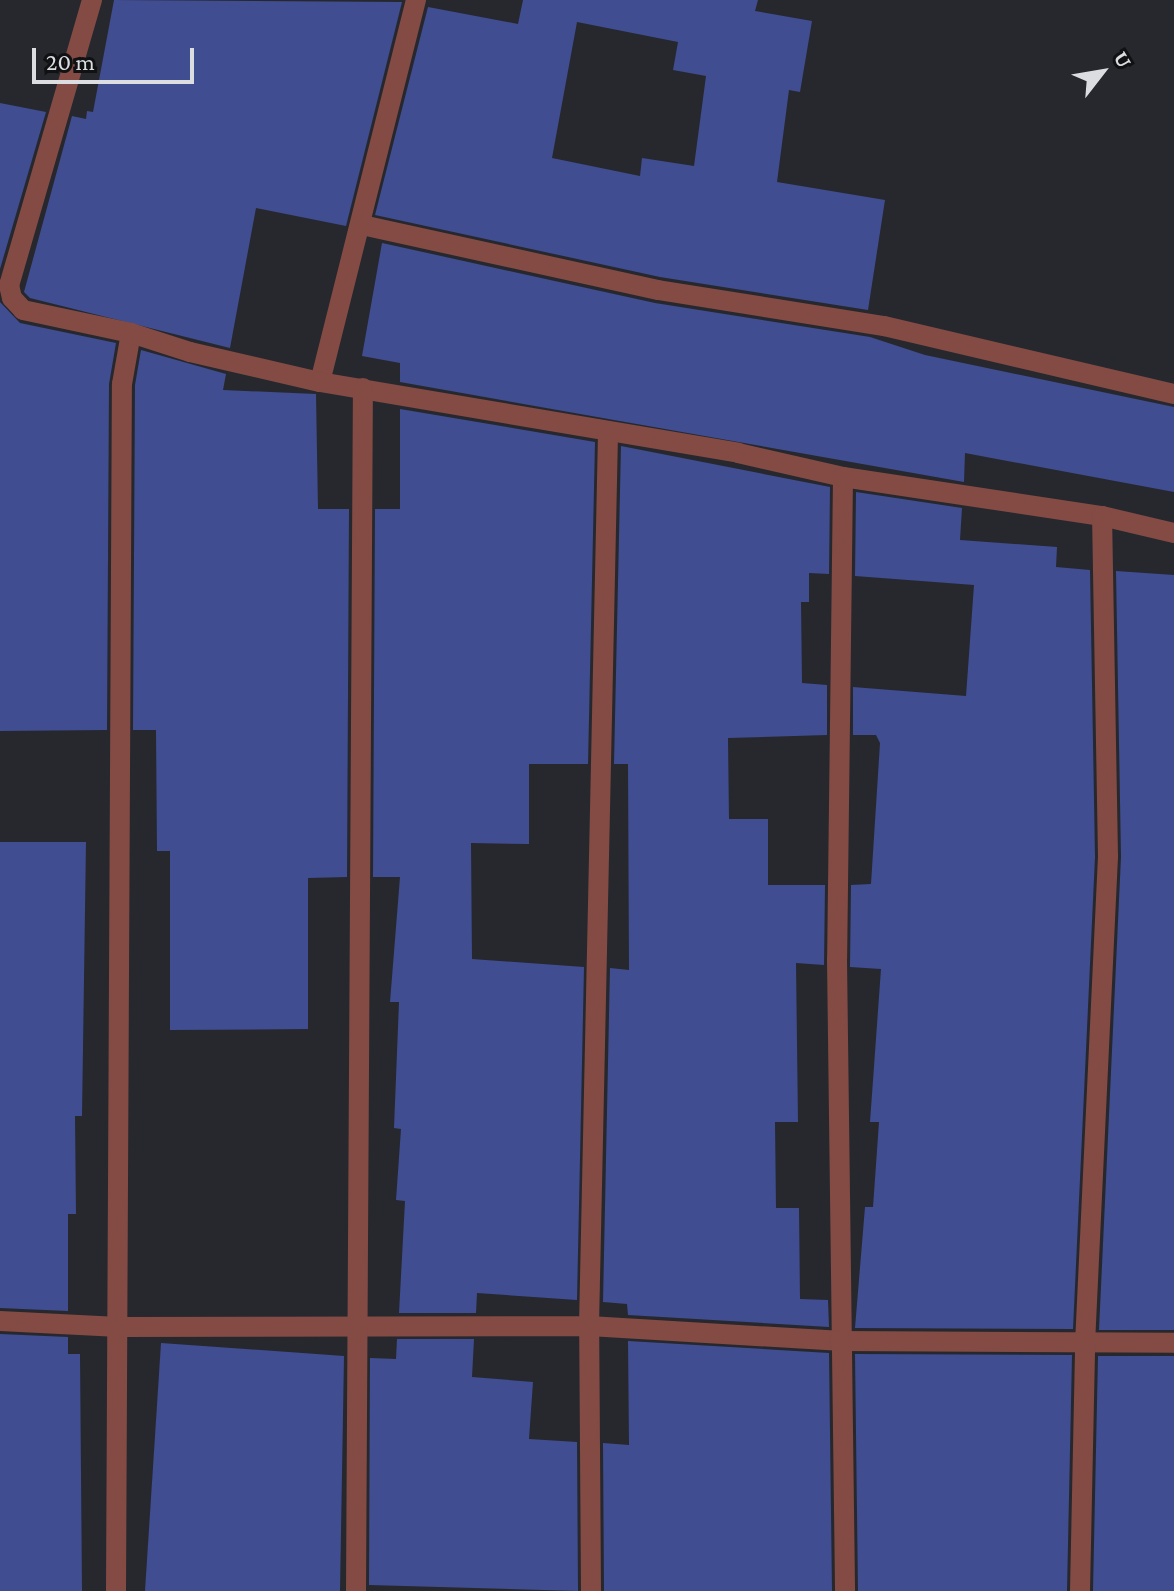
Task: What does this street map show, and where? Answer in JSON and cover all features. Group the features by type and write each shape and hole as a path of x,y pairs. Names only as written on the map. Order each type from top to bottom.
{"street":[{"path":"92,0 9,285 12,298 23,310 131,333 190,352 320,382 843,477 1102,516 1174,533"},
{"path":"320,382 362,225 416,0"},
{"path":"362,225 658,290 884,326 1174,394"},
{"path":"116,1591 122,384 131,333"},
{"path":"356,1591 363,388"},
{"path":"591,1591 589,1326 608,432"},
{"path":"843,477 839,1341 845,1591"},
{"path":"1080,1591 1085,1344 1108,857 1102,516"},
{"path":"0,1321 119,1327 589,1326 839,1341 1174,1343"}],"building":[{"path":"114,0 402,2 346,226 256,208 230,348 30,298 24,292 72,116 86,119 87,111 93,112"},
{"path":"523,0 758,0 755,11 812,21 800,92 789,90 777,182 885,200 868,310 660,277 375,215 428,7 518,24","holes":["577,22 678,42 673,70 706,76 694,166 642,158 640,176 552,158"]},
{"path":"0,103 46,112 0,269"},
{"path":"382,243 655,303 870,337 925,355 1174,407 1174,492 965,453 964,482 400,382 400,363 362,356"},
{"path":"0,302 20,323 116,343 109,384 107,730 0,731"},
{"path":"141,350 226,374 223,390 316,394 318,509 349,509 347,877 308,878 308,1029 170,1030 170,851 157,851 156,730 133,730 135,385"},
{"path":"400,409 595,442 588,764 529,764 529,844 471,843 472,959 584,967 577,1300 477,1293 476,1313 399,1313 405,1201 396,1200 401,1129 394,1128 399,1002 390,1002 400,877 373,877 375,509 400,509"},
{"path":"621,446 830,487 829,574 809,573 809,602 801,602 802,683 827,685 827,735 728,738 729,819 768,819 768,885 825,885 824,965 796,963 798,1122 775,1122 776,1208 799,1208 800,1299 828,1300 829,1327 628,1315 627,1304 603,1302 610,968 629,970 628,764 614,764"},
{"path":"856,492 962,508 960,540 1057,547 1056,567 1090,570 1095,857 1073,1329 855,1328 865,1207 873,1207 879,1122 870,1122 881,969 850,967 851,885 871,884 880,743 876,735 853,735 853,687 966,696 974,585 855,576"},
{"path":"1116,571 1174,575 1174,1330 1099,1330 1121,857"},
{"path":"0,842 86,842 82,1116 75,1116 76,1214 68,1214 68,1311 0,1308"},
{"path":"0,1334 68,1337 68,1354 80,1354 82,1591 0,1591"},
{"path":"397,1339 474,1339 472,1377 533,1382 529,1439 577,1442 578,1591 369,1585 370,1358 396,1359"},
{"path":"628,1341 829,1353 832,1591 604,1591 603,1443 629,1445"},
{"path":"161,1343 344,1356 340,1591 145,1591"},
{"path":"855,1354 1072,1355 1067,1591 858,1591"},
{"path":"1098,1356 1174,1356 1174,1591 1093,1591"}]}
